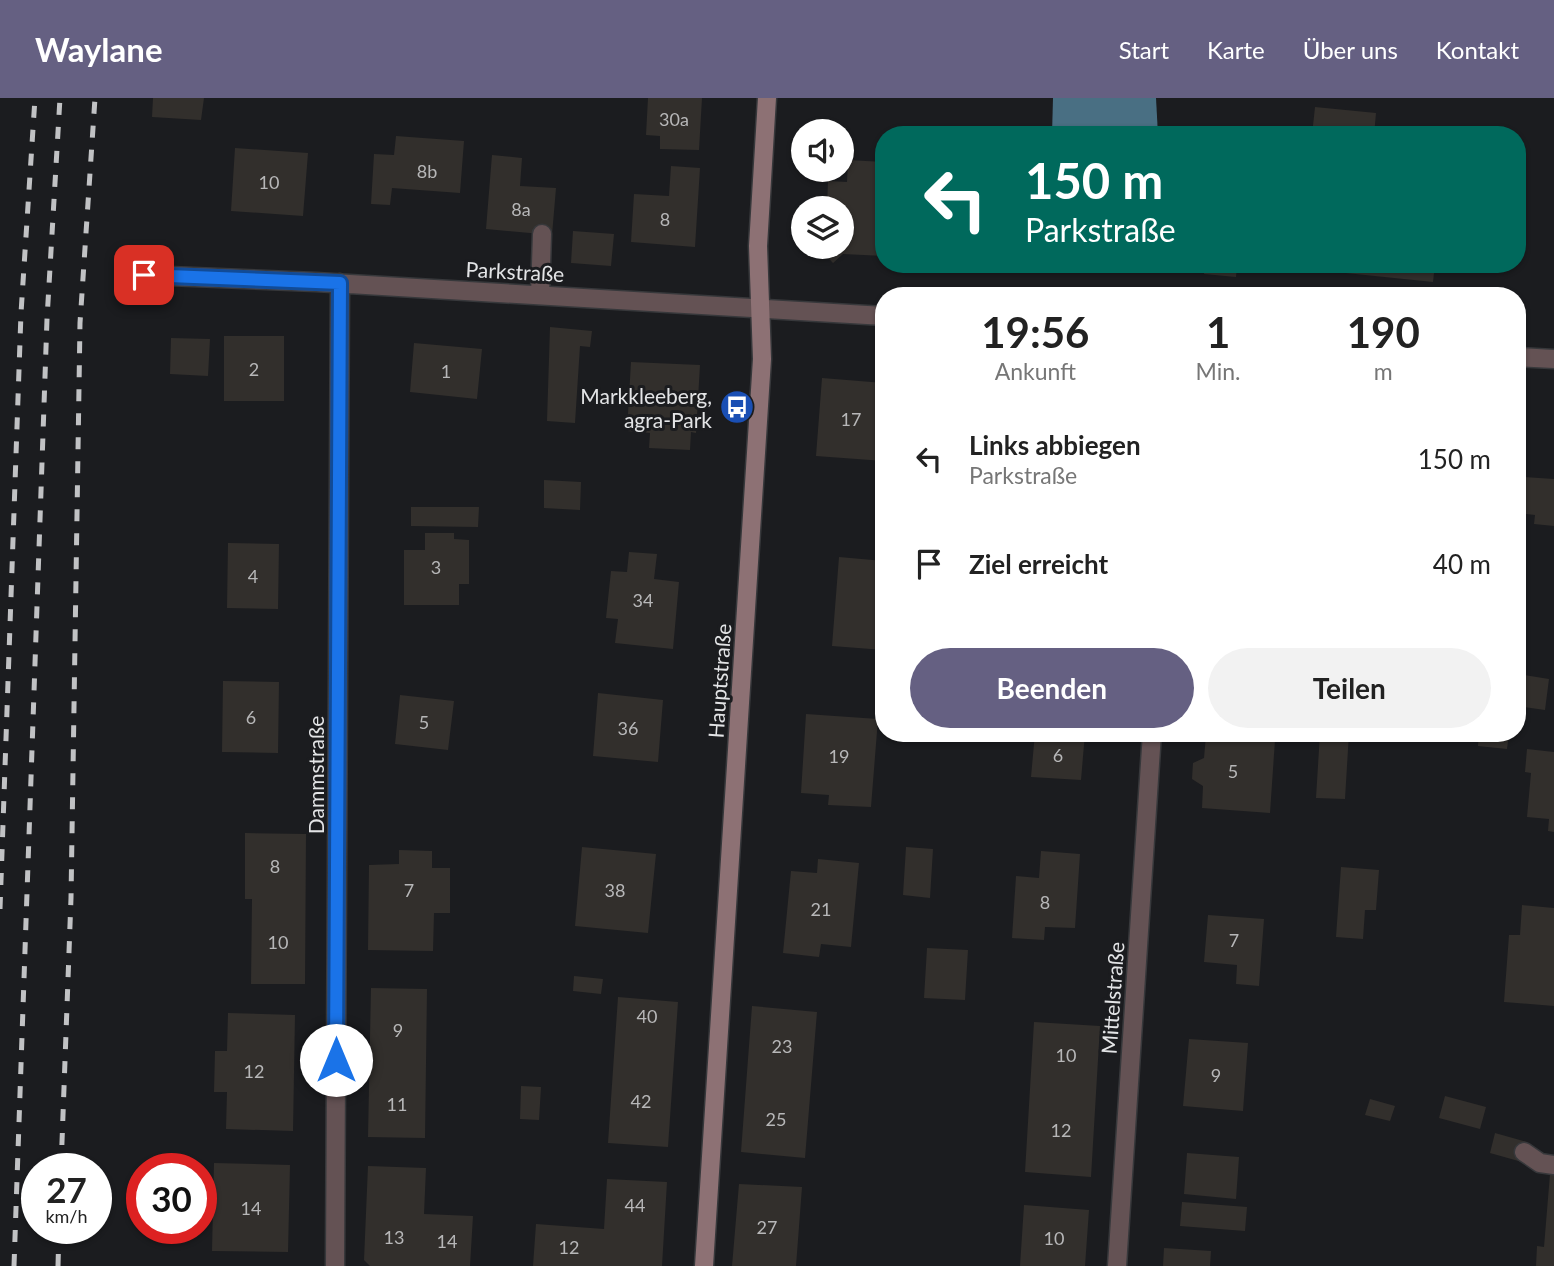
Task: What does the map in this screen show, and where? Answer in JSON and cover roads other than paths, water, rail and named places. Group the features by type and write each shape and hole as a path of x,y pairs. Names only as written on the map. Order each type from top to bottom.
{"main road":[{"name":"Hauptstraße","path":"704,1266 762,359 758,246 767,98"}],"street":[{"path":"540,295 542,234"},
{"name":"Parkstraße","path":"144,275 340,283 875,315"},
{"name":"Dammstraße","path":"335,1266 340,283"},
{"path":"1526,357 1554,359"},
{"name":"Mittelstraße","path":"1117,1266 1151,742"},
{"path":"1524,1152 1540,1163 1554,1165"}],"water":[{"path":"1053,98 1156,98 1158,126 1052,126"}],"railway":[{"path":"0,909 21,313 35,98"},
{"path":"14,1266 47,319 60,98"},
{"path":"62,1153 71,898 80,323 95,98"},
{"path":"58,1266 59,1244"}],"place":[{"name":"Markkleeberg, agra-Park","path":"737,407"}]}
